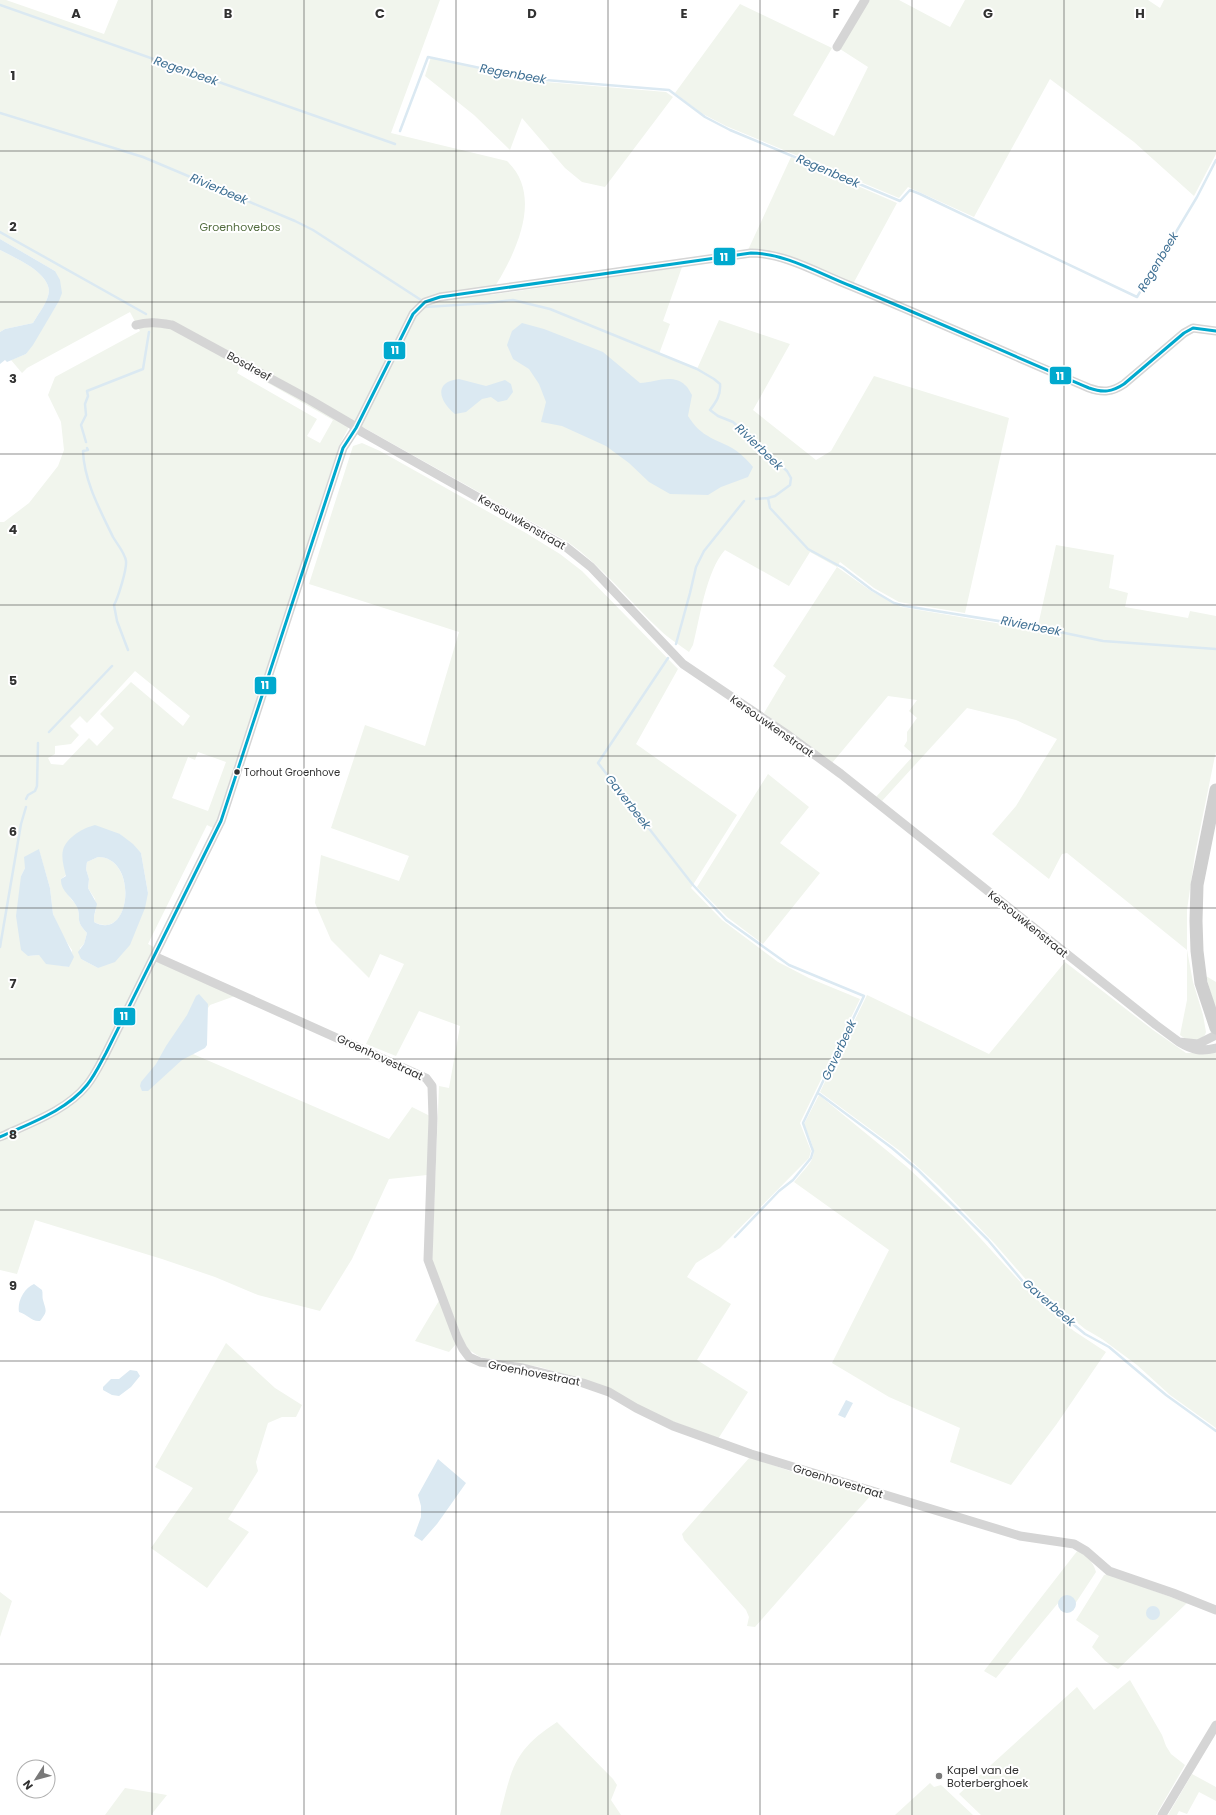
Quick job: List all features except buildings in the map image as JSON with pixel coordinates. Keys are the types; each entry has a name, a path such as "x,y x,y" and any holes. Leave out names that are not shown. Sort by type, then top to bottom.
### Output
{"street":[{"path":"837,47 865,0"},
{"path":"0,1137 62,1107 77,1096 88,1084 99,1066 221,821 343,448 356,428 413,314 425,302 433,299 751,253 768,254 789,261 1088,388 1102,392 1113,390 1124,384 1184,333 1193,328 1216,331"},
{"name":"Bosdreef","path":"136,325 157,322 172,325 310,400 356,428"},
{"name":"Kersouwkenstraat","path":"356,428 532,527 578,556 683,664 785,733 841,774 1179,1042 1191,1049 1202,1052 1216,1048"},
{"path":"1216,790 1197,885 1196,921 1197,951 1201,983 1216,1028"},
{"name":"Groenhovestraat","path":"154,956 426,1078 432,1086 433,1118 428,1260 457,1337 469,1357 480,1362 523,1368 583,1382 608,1392 673,1426 794,1468 853,1484 931,1510 1020,1536 1074,1544 1086,1551 1109,1572 1174,1593 1216,1610"},
{"path":"1179,1042 1198,1044 1216,1036"},
{"path":"1162,1815 1215,1728"}],"green space":[{"name":"Groenhovebos","path":"0,0 6,0 104,34 118,0 440,0 391,133 507,161 517,173 523,186 525,200 521,230 511,258 490,295 682,267 663,321 670,324 659,354 697,369 719,320 790,344 753,410 816,460 831,451 874,376 1009,418 965,613 899,602 874,588 840,562 837,567 810,552 789,586 725,550 718,559 708,582 693,645 689,652 663,633 593,562 568,542 352,421 339,446 217,820 213,828 207,825 148,944 154,947 150,957 235,996 210,1005 194,1029 193,1054 389,1139 412,1107 430,1116 427,1175 389,1179 352,1259 320,1311 258,1295 215,1277 162,1259 35,1220 17,1274 0,1270 0,522 4,522 29,503 58,466 64,450 61,422 48,395 55,377 140,331 130,312 27,368 22,373 11,360 26,354 59,301 55,271 0,239","holes":["240,367 333,420 320,443 307,436 317,419 237,373","135,671 190,716 183,726 131,682 100,714 114,728 97,746 89,738 63,765 51,764 48,758 55,754 55,746 71,744 79,735 70,726 80,716 87,723","198,752 226,762 208,811 172,798 188,757 195,760","120,834 141,853 148,893 98,968 81,959 80,948 84,944 87,933 79,922 77,907 61,879","39,850 50,888 53,914 62,935 72,950 69,967 57,965 39,955 28,956 21,876 25,868"]},
{"path":"867,0 899,0 950,27 965,0 1148,0 1160,8 1164,0 1216,0 1216,154 1194,196 1134,142 1050,79 974,217 908,187 899,198 726,126 701,113 675,93 740,4 832,48 793,115 834,136 868,67 840,49"},
{"path":"431,57 534,81 666,92 673,97 605,187 582,182 565,168 522,118 510,150 474,115 425,76"},
{"path":"791,157 897,203 853,284 748,250"},
{"path":"0,250 22,261 37,271 47,283 49,294 33,323 5,329 0,332"},
{"path":"362,443 380,451 526,533 560,554 582,571 678,669 636,744 737,815 691,888 722,920 778,962 809,978 860,999 800,1123 811,1151 809,1158 720,1248 696,1263 687,1277 731,1304 697,1360 748,1392 718,1439 672,1421 630,1402 603,1386 540,1367 480,1357 466,1348 432,1261 439,1086 449,1088 460,1026 419,1011 396,1056 366,1044 404,964 380,954 369,978 331,940 315,903 321,855 399,881 409,856 331,828 365,725 425,746 459,632 309,584 353,446"},
{"path":"1056,545 1114,555 1109,588 1128,593 1125,607 1188,618 1190,611 1216,616 1216,751 1195,854 1187,910 1187,950 1067,853 1062,854 1049,879 992,834 1016,806 1057,739 1016,720 967,708 882,801 876,797 914,755 904,746 907,741 907,732 917,718 909,711 917,700 888,696 832,763 764,713 786,676 773,666 837,567 871,591 901,607 1037,630"},
{"path":"768,774 809,807 780,843 820,873 763,944 727,917 697,887"},
{"path":"98,857 111,861 120,870 124,883 125,897 123,910 116,920 107,925 94,922 96,909 95,899 88,888 89,879 86,869 87,862"},
{"path":"1187,950 1193,982 1203,1015 1206,1032 1205,1035 1199,1040 1187,1040 1180,1035 1187,1000"},
{"path":"1065,962 1153,1030 1186,1053 1216,1053 1216,1428 1170,1395 1137,1365 1102,1339 1085,1329 1029,1283 995,1244 939,1186 900,1151 820,1092 867,995 989,1054"},
{"path":"1206,976 1216,982 1216,1011"},
{"path":"819,1095 907,1167 961,1217 1034,1297 1074,1331 1106,1352 1056,1425 1011,1485 950,1462 960,1428 889,1397 832,1363 889,1250 794,1182 808,1166 813,1155 812,1143 804,1124"},
{"path":"440,1299 456,1344 449,1352 415,1341"},
{"path":"226,1343 275,1388 302,1405 296,1417 282,1417 268,1423 256,1462 258,1471 228,1519 249,1532 207,1588 151,1548 193,1488 155,1467"},
{"path":"750,1457 804,1476 872,1494 755,1627 747,1626 749,1617 746,1610 684,1540 682,1534"},
{"path":"1078,1550 1087,1557 1095,1568 1096,1572 1071,1610 1059,1602 996,1678 984,1671"},
{"path":"1108,1574 1187,1603 1118,1669 1105,1661 1092,1647 1099,1636 1076,1620 1104,1575"},
{"path":"0,1592 12,1601 0,1637"},
{"path":"1130,1680 1162,1735 1171,1754 1185,1765 1156,1815 981,1815 959,1794 1077,1687 1094,1710"},
{"path":"557,1722 613,1779 617,1785 611,1800 621,1815 500,1815 512,1772 523,1751 543,1732"},
{"path":"1192,1774 1216,1787 1216,1801 1199,1792 1187,1814 1179,1811 1177,1815 1168,1815"},
{"path":"930,1783 934,1787 941,1785 973,1815 895,1815"},
{"path":"125,1788 167,1795 151,1815 105,1815"}],"shaded area":[{"path":"0,239 55,271 60,280 62,293 59,301 26,354 7,362 5,360 0,364 0,332 5,329 33,323 45,303 49,290 47,283 37,271 22,261 0,250"},
{"path":"522,323 544,329 603,352 640,383 669,379 680,381 687,387 692,395 688,416 692,422 704,433 732,448 747,460 753,467 748,477 721,487 708,495 670,494 649,482 629,463 606,446 562,426 541,422 546,402 539,384 529,369 513,359 507,345 512,331"},
{"path":"459,379 486,386 505,380 511,384 513,392 507,400 498,402 491,397 482,399 466,412 455,414 445,403 441,393 445,384"},
{"path":"95,825 120,834 133,844 141,853 148,893 145,908 130,945 115,962 98,968 81,959 78,952 84,944 87,933 79,922 77,907 62,887 61,883 61,879 66,876 62,856 65,845 72,837 90,826","holes":["98,857 111,861 120,870 125,883 125,897 122,911 116,921 106,925 94,922 97,904 88,888 89,879 86,869 87,862"]},
{"path":"39,849 50,888 53,914 74,957 69,967 46,964 39,955 28,956 21,950 16,916 21,876 25,868 24,857"},
{"path":"199,994 208,1004 207,1045 205,1048 182,1060 148,1091 142,1091 140,1086 141,1082 156,1064 187,1015 196,996"},
{"path":"34,1284 42,1290 45,1313 40,1321 34,1320 19,1312 20,1300 24,1292"},
{"path":"130,1370 137,1371 140,1376 131,1387 119,1396 112,1395 103,1390 103,1387 111,1379 119,1379"},
{"path":"846,1400 853,1403 845,1418 838,1415"},
{"path":"438,1459 466,1483 437,1524 422,1541 414,1536 421,1517 421,1506 418,1495"},
{"path":"1067,1595 1071,1596 1075,1600 1075,1608 1071,1612 1067,1613 1063,1612 1059,1608 1058,1604 1059,1600 1063,1596"},
{"path":"1153,1606 1158,1608 1160,1613 1158,1618 1153,1620 1148,1618 1146,1613 1148,1608"}],"waterway":[{"name":"Regenbeek","path":"0,5 395,144"},
{"name":"Regenbeek","path":"400,131 428,57 533,79 669,90 705,117 730,130 900,201 910,190 920,194 1137,297 1197,197 1216,160"},
{"name":"Rivierbeek","path":"0,113 143,157 295,221 313,230 421,300"},
{"path":"0,232 146,314"},
{"name":"Rivierbeek","path":"425,307 513,300 550,309 697,369 714,379 720,384 720,392 710,410 718,416 733,422 787,471 791,478 790,485 775,496 768,498 770,508 808,549 843,568 872,590 894,603 1036,627 1103,641 1216,649"},
{"path":"86,442 81,425 86,415 85,404 88,396 87,391 143,369 149,332"},
{"path":"87,448 88,450 83,451 86,473 103,516 113,537 123,552 126,561 122,583 114,605 117,621 128,650"},
{"name":"Gaverbeek","path":"756,499 768,498"},
{"name":"Gaverbeek","path":"676,644 696,567 704,551 744,501"},
{"name":"Gaverbeek","path":"668,658 598,763 693,885 726,920 789,965 864,996 803,1123 813,1151 811,1158 793,1180 779,1191 735,1237"},
{"path":"49,732 112,666"},
{"path":"26,799 28,795 35,791 37,786 38,743"},
{"path":"0,947 21,824 26,807"},
{"name":"Gaverbeek","path":"818,1093 892,1148 918,1170 988,1240 1025,1284 1085,1334 1109,1347 1166,1395 1216,1431"}],"transit line":[{"name":"11","path":"0,1137 47,1116 69,1102 87,1085 106,1053 221,821 343,448 356,428 413,314 425,302 440,297 751,253 764,254 777,256 802,265 1099,391 1115,389 1124,384 1184,333 1193,328 1216,331"}],"place":[{"name":"Torhout Groenhove","path":"237,772"},
{"name":"Kapel van de Boterberghoek","path":"939,1776"}]}
